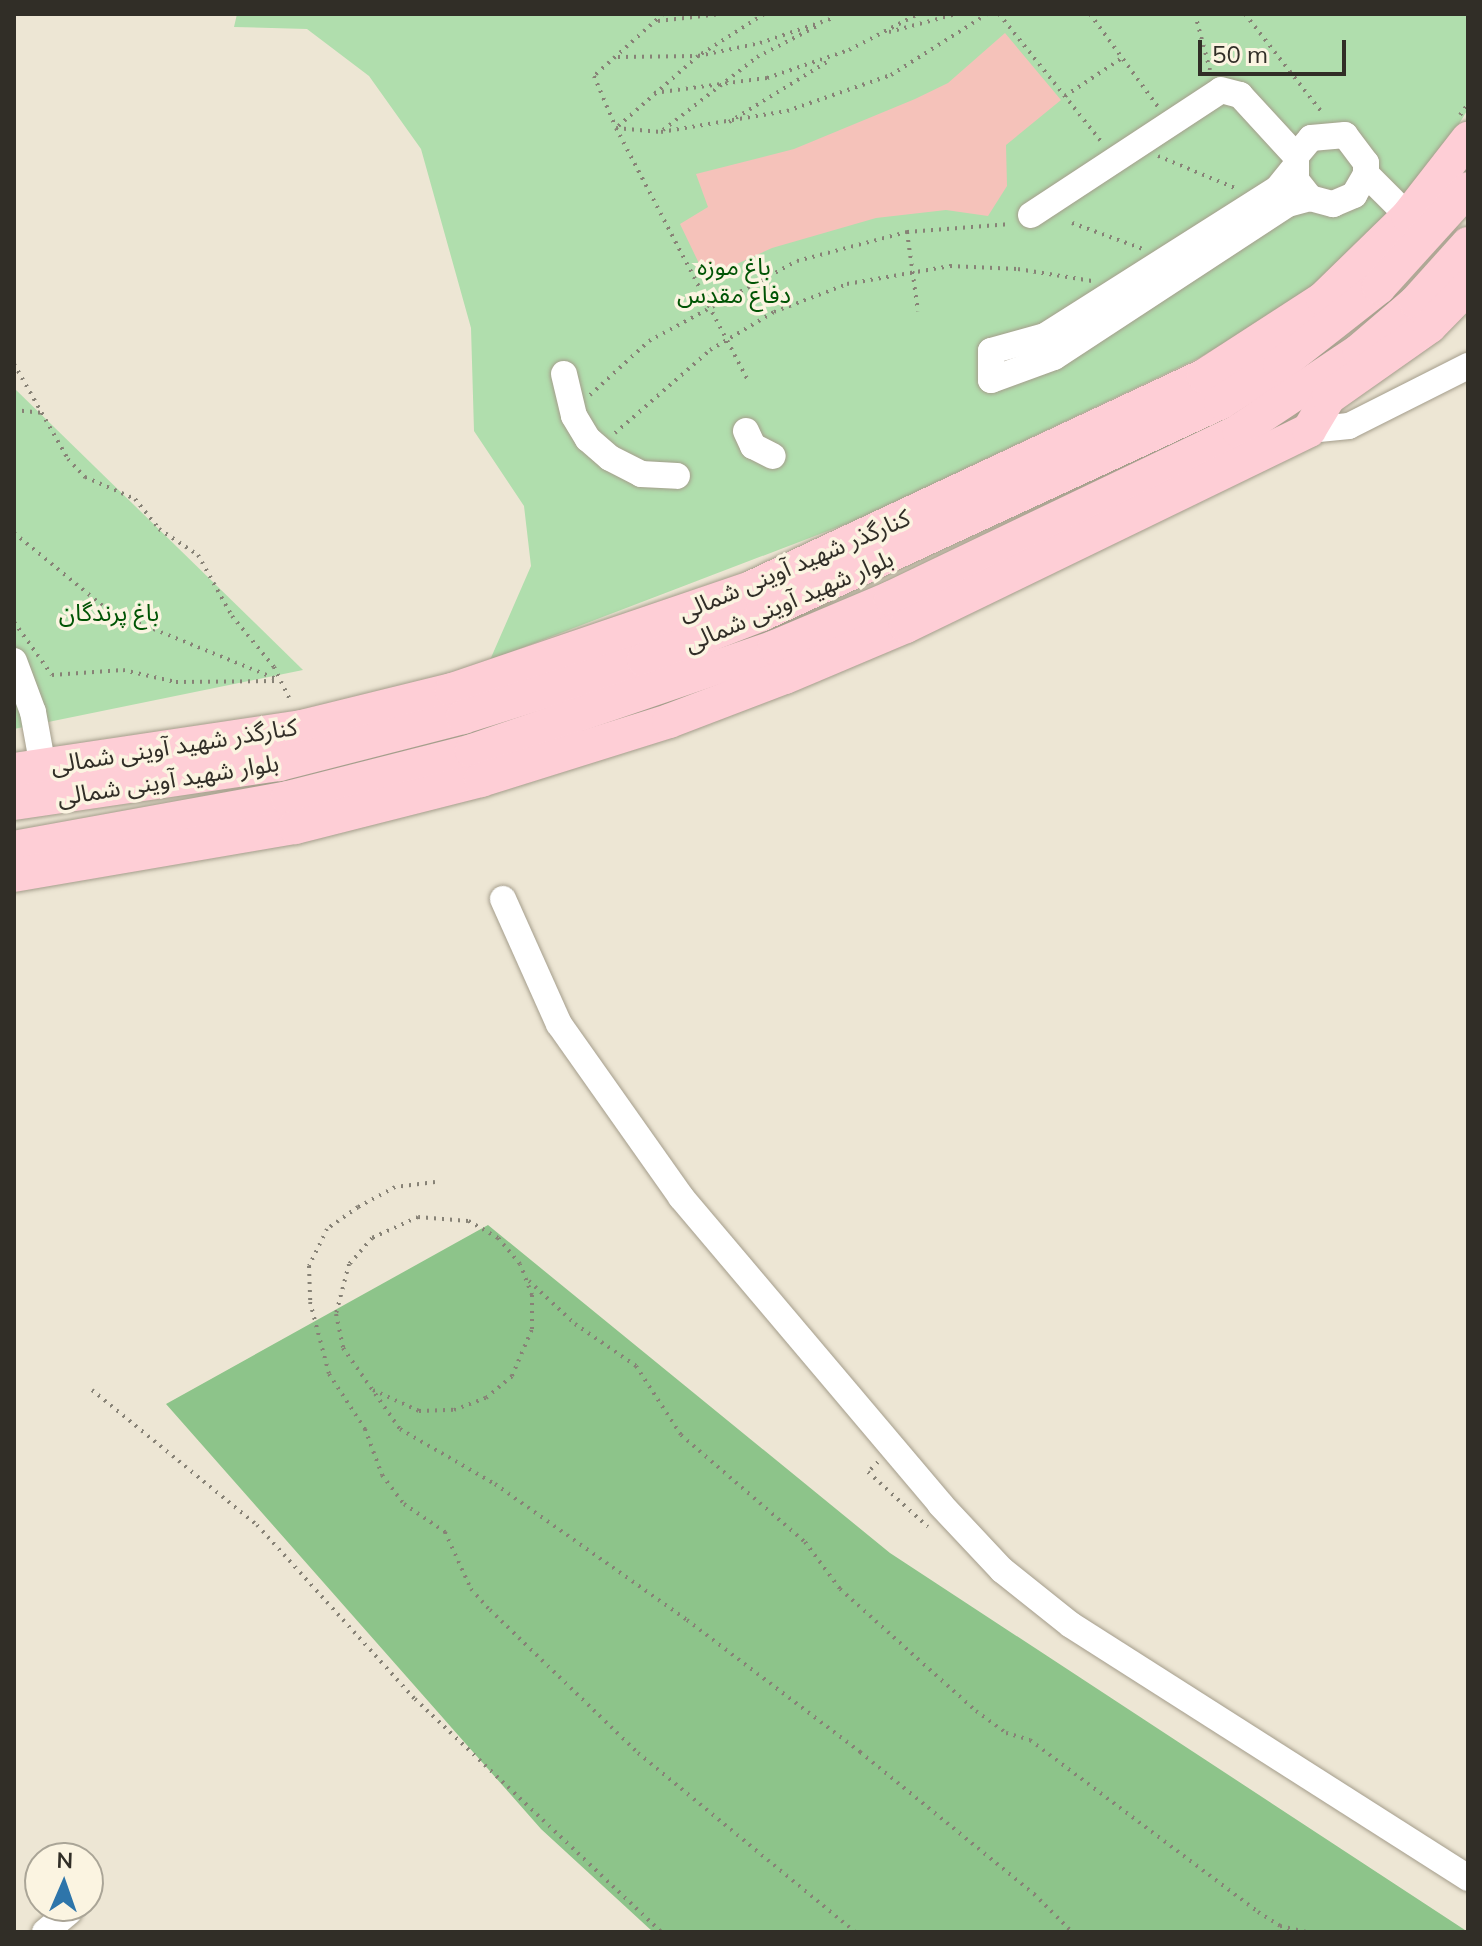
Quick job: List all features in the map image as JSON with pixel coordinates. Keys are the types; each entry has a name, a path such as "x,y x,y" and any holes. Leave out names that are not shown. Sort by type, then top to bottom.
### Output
{"main road":[{"name":"کنارگذر شهید آوینی شمالی","path":"28,769 302,727 452,690 632,631 864,538 1204,376 1323,299 1408,216 1468,139"},
{"name":"بلوار شهید آوینی شمالی","path":"14,803 279,764 432,725 644,660 791,602 1233,394 1312,342 1379,287 1468,189"},
{"name":"بلوار شهید آوینی شمالی","path":"14,848 288,798 472,751 775,647 891,598 1239,431 1359,351 1416,302 1468,244"},
{"path":"14,875 295,827 481,780 669,721 906,626 1309,430 1329,397 1368,375 1430,326 1468,287"}],"street":[{"path":"1031,215 1215,92 1240,95 1295,162 1302,190 1310,198"},
{"path":"1366,174 1344,201 1333,204 1310,198 1288,204 1054,357 991,380 991,351 1045,336 1260,198 1295,162 1311,138 1345,135 1362,151 1366,174 1408,216"},
{"path":"1309,430 1349,426 1468,366"},
{"path":"564,374 574,416 600,449 641,474 677,476"},
{"path":"746,431 753,446 773,456"},
{"path":"14,661 33,712 28,769"},
{"path":"503,899 559,1024 681,1197 940,1504 1002,1570 1071,1625 1468,1878"}],"path":[{"path":"663,14 594,76 616,128 748,381"},
{"path":"655,22 721,14"},
{"path":"616,128 651,93 698,56 764,14"},
{"path":"661,132 711,89 757,57 840,14"},
{"path":"727,124 785,83 918,14"},
{"path":"883,34 956,14"},
{"path":"616,128 661,132 727,124 864,86 934,50 987,14"},
{"path":"999,14 1065,96 1124,152 1260,198"},
{"path":"1090,14 1169,121"},
{"path":"1195,14 1215,92"},
{"path":"1245,14 1345,135"},
{"path":"618,57 698,56 760,43 833,18"},
{"path":"651,93 711,89 767,78 849,50"},
{"path":"1065,96 1122,58"},
{"path":"574,416 649,341 708,306 797,261 907,232 1027,224 1031,215"},
{"path":"1072,223 1168,258"},
{"path":"907,232 918,311"},
{"path":"600,449 680,373 726,340 812,296 913,271 950,266 1018,269 1118,289"},
{"path":"14,364 41,413 85,477 135,499 159,529 198,555 232,616 282,680 302,727"},
{"path":"14,410 41,413"},
{"path":"14,533 109,611 282,680"},
{"path":"15,624 52,675 123,670 176,682 282,680"},
{"path":"435,1182 395,1187 358,1207 327,1229 309,1266 310,1302 329,1374 365,1429 382,1475 404,1504 445,1532 471,1589 592,1709 638,1753 855,1932"},
{"path":"1072,1932 1034,1894 860,1752 687,1620 495,1484 400,1429 346,1356 336,1314 349,1264 372,1238 418,1217 468,1221 504,1244 527,1279 575,1324 636,1366 681,1435 805,1542 840,1589 976,1711 1006,1733 1030,1740 1258,1912 1280,1926 1306,1932"},
{"path":"373,1390 403,1407 437,1412 470,1406 499,1388 521,1362 532,1329 527,1279"},
{"path":"92,1390 257,1525 415,1699 661,1932"}],"green space":[{"name":"باغ موزه دفاع مقدس","path":"237,14 1468,14 1468,109 1438,159 1369,236 1294,302 1199,358 854,521 490,660 531,566 524,506 474,431 471,328 421,149 369,76 307,29 234,27"},
{"name":"باغ پرندگان","path":"14,388 215,584 303,670 14,729"},
{"path":"488,1225 890,1553 1468,1932 653,1932 541,1829 166,1404"}],"building":[{"path":"1005,33 1061,100 1006,145 1007,186 988,216 946,210 876,218 772,248 706,278 680,224 708,207 696,174 794,149 915,99 948,83"}]}
